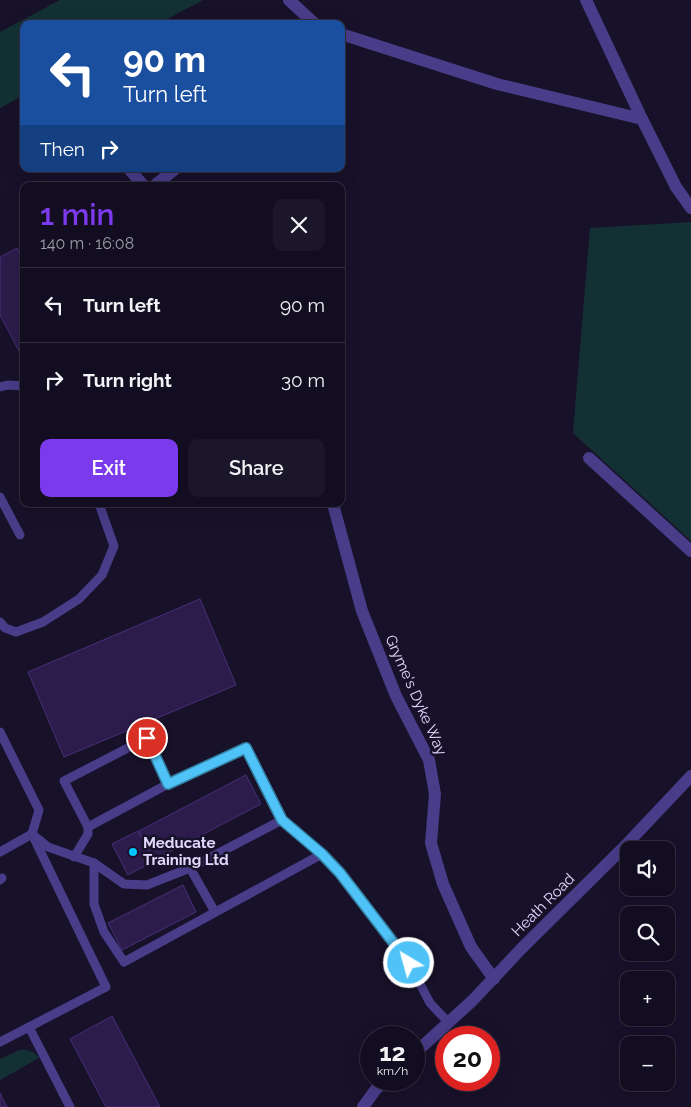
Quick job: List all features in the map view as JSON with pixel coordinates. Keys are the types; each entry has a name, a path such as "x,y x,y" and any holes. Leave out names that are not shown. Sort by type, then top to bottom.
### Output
{"street":[{"path":"289,0 311,20"},
{"path":"586,0 676,187 691,208"},
{"path":"345,35 497,84 642,119"},
{"path":"132,172 140,182"},
{"path":"159,182 171,172"},
{"path":"589,458 691,551"},
{"name":"Gryme's Dyke Way","path":"334,507 362,611 396,696 429,760 435,794 431,843 443,884 471,947 494,979"},
{"name":"Heath Road","path":"425,1044 494,979 691,776"},
{"path":"363,1107 375,1091"}],"lane":[{"path":"0,388 8,385 20,386"},
{"path":"0,497 20,536"},
{"path":"0,622 4,628 16,632 43,622 79,599 102,575 114,546 100,507"},
{"path":"0,732 39,810 32,834 106,987 0,1042"},
{"path":"74,857 88,834 88,827 64,781 147,738 168,784"},
{"path":"88,827 168,784 246,748 282,820 322,854 340,873 409,963 430,1002 448,1022"},
{"path":"32,834 48,847 94,863 124,884 147,885 190,868 282,820"},
{"path":"0,852 32,834"},
{"path":"94,863 94,904 104,932 124,962 322,854"},
{"path":"190,868 215,912"},
{"path":"29,1028 70,1107"}],"green space":[{"path":"60,0 203,0 166,20 22,20"},
{"path":"20,21 20,97 0,108 0,32"},
{"path":"691,222 691,541 573,433 590,228"},
{"path":"19,1050 30,1051 39,1058 0,1080 0,1059"}],"building":[{"path":"17,248 20,254 20,353 0,315 0,257"},
{"path":"200,599 236,685 64,757 28,672"},
{"path":"246,775 261,804 154,860 139,831"},
{"name":"Meducate Training Ltd","path":"138,831 154,861 128,875 112,844"},
{"path":"183,885 196,912 122,950 108,923"},
{"path":"112,1016 160,1107 106,1107 70,1039"},
{"path":"0,1093 7,1107 0,1107"}],"place":[{"name":"Meducate Training Ltd","path":"133,852"}],"route":[{"path":"147,738 168,784 246,748 282,820 322,854 340,873 409,963"}]}
